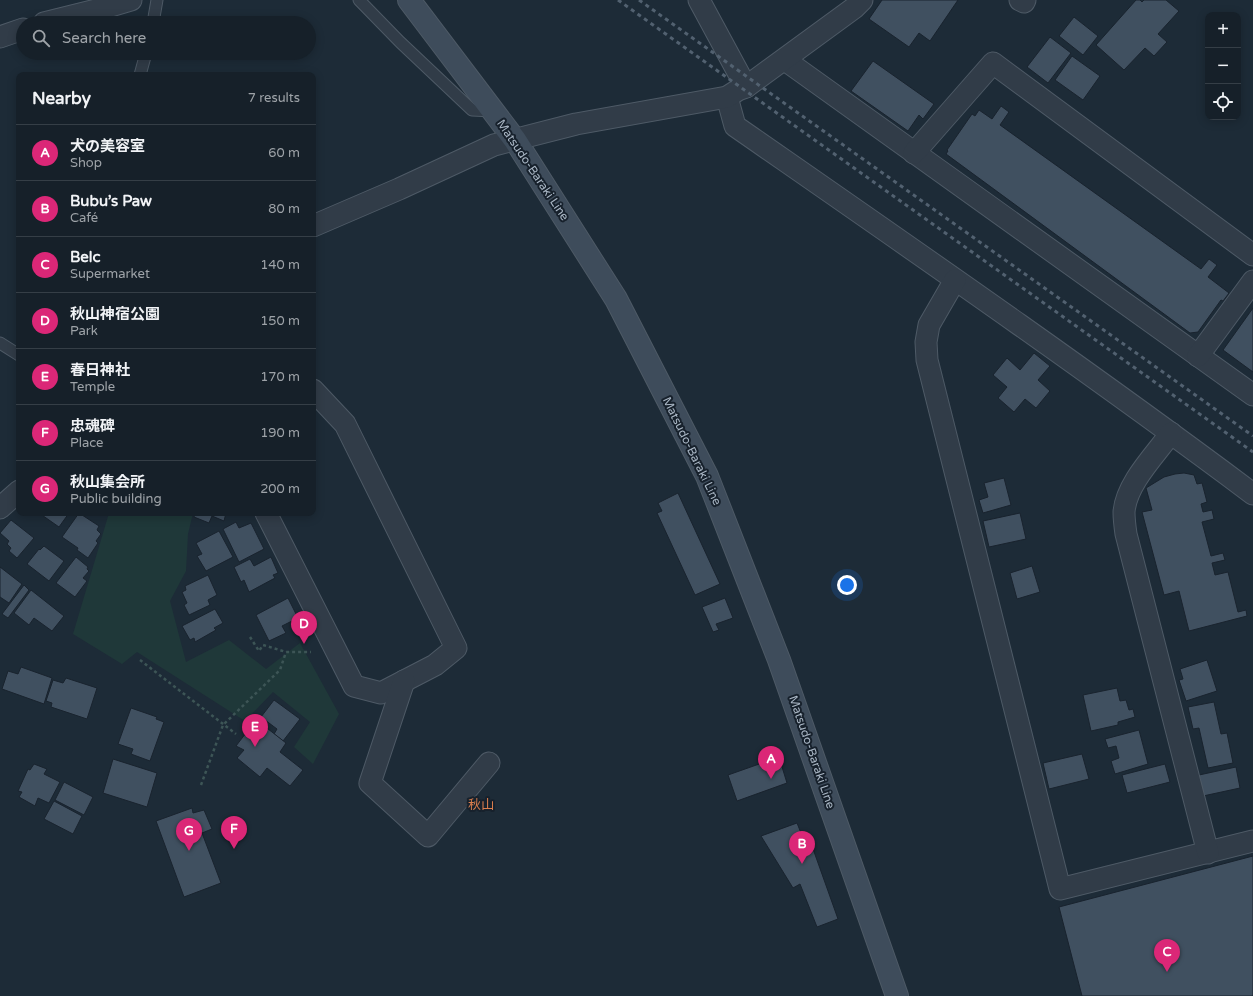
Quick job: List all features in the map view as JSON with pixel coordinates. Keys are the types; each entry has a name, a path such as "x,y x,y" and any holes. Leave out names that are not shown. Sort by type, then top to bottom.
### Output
{"main road":[{"name":"Matsudo-Baraki Line","path":"409,0 515,140 616,299 707,476 779,660 897,996"}],"street":[{"path":"72,16 130,0"},
{"path":"700,0 746,87"},
{"path":"316,225 399,189 494,145 576,124 727,96 746,87 785,60 854,8 862,0"},
{"path":"1020,0 1024,2 1025,0"},
{"path":"0,37 16,31"},
{"path":"785,60 1253,395"},
{"path":"914,153 993,63 1253,255"},
{"path":"727,96 735,126 1171,433 1253,494"},
{"path":"955,280 929,325 926,342 927,360 1060,889 1253,841"},
{"path":"1198,356 1253,281"},
{"path":"268,516 354,686 381,693 435,665 456,648 345,424 317,404"},
{"path":"1171,433 1141,473 1128,495 1124,512 1126,534 1208,853"},
{"path":"0,508 16,494"},
{"path":"404,681 370,783 428,836 489,763"}],"lane":[{"path":"155,16 157,0"},
{"path":"359,0 400,42 472,110 493,111"},
{"path":"141,72 144,60"},
{"path":"0,343 16,352"}],"path":[{"path":"250,637 259,651 263,645 286,652 312,652"},
{"path":"201,785 223,725 280,670 286,652"},
{"path":"140,660 236,734"}],"green space":[{"path":"108,516 192,516 188,534 186,571 170,601 186,662 229,640 266,669 300,643 339,714 313,764 294,747 310,722 273,692 245,721 137,652 122,664 73,634"}],"building":[{"path":"882,0 958,0 930,41 919,33 909,47 869,19"},
{"path":"1136,0 1140,0 1142,2 1144,0 1166,0 1179,11 1158,34 1167,42 1154,56 1145,48 1124,70 1096,45"},
{"path":"1074,17 1098,36 1083,55 1059,36"},
{"path":"1050,37 1071,53 1048,83 1027,67"},
{"path":"1072,56 1100,76 1083,100 1055,80"},
{"path":"873,61 934,104 923,119 919,115 908,131 851,91"},
{"path":"1001,106 1009,112 1000,125 1201,269 1209,259 1217,265 1208,277 1229,293 1223,301 1221,300 1198,332 1190,333 946,154 948,151 947,150 972,114 975,116 979,110 992,119"},
{"path":"1253,308 1253,372 1223,350"},
{"path":"1034,353 1050,366 1038,380 1050,391 1036,408 1025,399 1014,412 998,398 1007,387 993,375 1007,358 1020,370"},
{"path":"1184,473 1194,475 1197,484 1202,483 1207,502 1201,504 1203,512 1212,510 1214,519 1202,522 1211,556 1223,553 1225,560 1212,563 1215,575 1228,572 1238,612 1246,610 1247,616 1189,631 1179,591 1164,595 1142,512 1152,510 1146,488 1164,477"},
{"path":"1004,478 1011,505 983,513 979,500 988,497 984,483"},
{"path":"678,493 720,584 695,595 657,513 662,511 658,503"},
{"path":"1020,513 1026,539 989,547 983,521"},
{"path":"43,516 67,516 59,527"},
{"path":"77,516 84,516 99,526 97,530 101,534 96,541 98,543 88,558 77,550 78,548 62,537"},
{"path":"194,516 212,516 209,523"},
{"path":"212,516 225,516 224,521"},
{"path":"11,520 34,538 17,558 9,551 11,548 7,544 9,541 0,533"},
{"path":"236,522 239,528 251,523 264,549 239,562 223,529"},
{"path":"219,531 233,557 206,571 197,556 202,554 196,543"},
{"path":"44,546 64,561 49,581 27,564 39,549 40,550"},
{"path":"76,557 88,567 87,569 89,571 83,578 87,581 75,597 56,583"},
{"path":"271,557 278,573 273,575 275,578 249,592 244,580 241,582 234,567 250,559 254,566"},
{"path":"1032,566 1040,592 1017,599 1010,573"},
{"path":"0,567 22,584 9,603 0,597"},
{"path":"208,575 217,595 208,600 210,605 189,615 184,605 187,603 182,592 186,590 185,586"},
{"path":"24,585 29,590 8,618 2,614"},
{"path":"31,590 64,616 52,631 34,618 29,625 14,613"},
{"path":"288,598 298,618 282,626 286,633 269,641 256,615"},
{"path":"725,598 733,618 716,624 719,630 713,632 702,607"},
{"path":"215,609 223,623 214,628 216,630 195,642 194,638 190,640 182,626"},
{"path":"1207,660 1217,691 1186,701 1179,680 1183,679 1180,669"},
{"path":"21,667 52,678 44,704 2,689 8,671 18,674"},
{"path":"66,678 97,688 87,719 51,707 52,703 46,701 53,680 63,683"},
{"path":"1117,688 1120,701 1126,700 1129,710 1133,709 1135,717 1118,722 1118,725 1091,731 1083,695"},
{"path":"274,700 300,719 283,741 274,734 277,729 261,717"},
{"path":"1214,702 1221,734 1227,733 1233,763 1208,768 1199,728 1193,729 1188,707"},
{"path":"131,708 157,717 156,719 164,722 150,761 131,754 133,749 118,744"},
{"path":"263,725 286,743 280,752 303,770 290,786 267,768 260,777 237,758 244,750 236,746 249,729 256,733"},
{"path":"1139,730 1148,764 1115,774 1111,761 1119,758 1116,746 1108,748 1105,739"},
{"path":"1082,754 1089,779 1049,789 1043,763"},
{"path":"779,757 787,783 737,801 728,775"},
{"path":"113,759 157,773 147,807 103,793"},
{"path":"34,764 47,769 44,774 60,782 49,803 38,798 35,806 19,797 22,792 18,791 28,769 30,770"},
{"path":"1165,764 1170,782 1127,793 1122,775"},
{"path":"1236,767 1240,788 1203,796 1199,775"},
{"path":"64,782 93,797 84,815 55,800"},
{"path":"54,801 82,816 73,834 44,819"},
{"path":"192,808 193,813 204,810 212,829 202,833 221,883 184,897 156,821"},
{"path":"797,823 801,833 807,832 838,919 817,927 800,884 793,888 761,836"},
{"path":"1253,856 1253,996 1082,996 1059,907"}],"railway":[{"path":"618,0 1253,452"},
{"path":"639,0 1253,436"}],"place":[{"name":"秋山神宿公園","path":"304,644"},
{"name":"春日神社","path":"255,747"},
{"name":"犬の美容室","path":"771,779"},
{"name":"忠魂碑","path":"234,849"},
{"name":"秋山集会所","path":"189,851"},
{"name":"Bubu’s Paw","path":"802,864"},
{"name":"Belc","path":"1167,972"}],"district":[{"name":"秋山","path":"481,804"}]}
